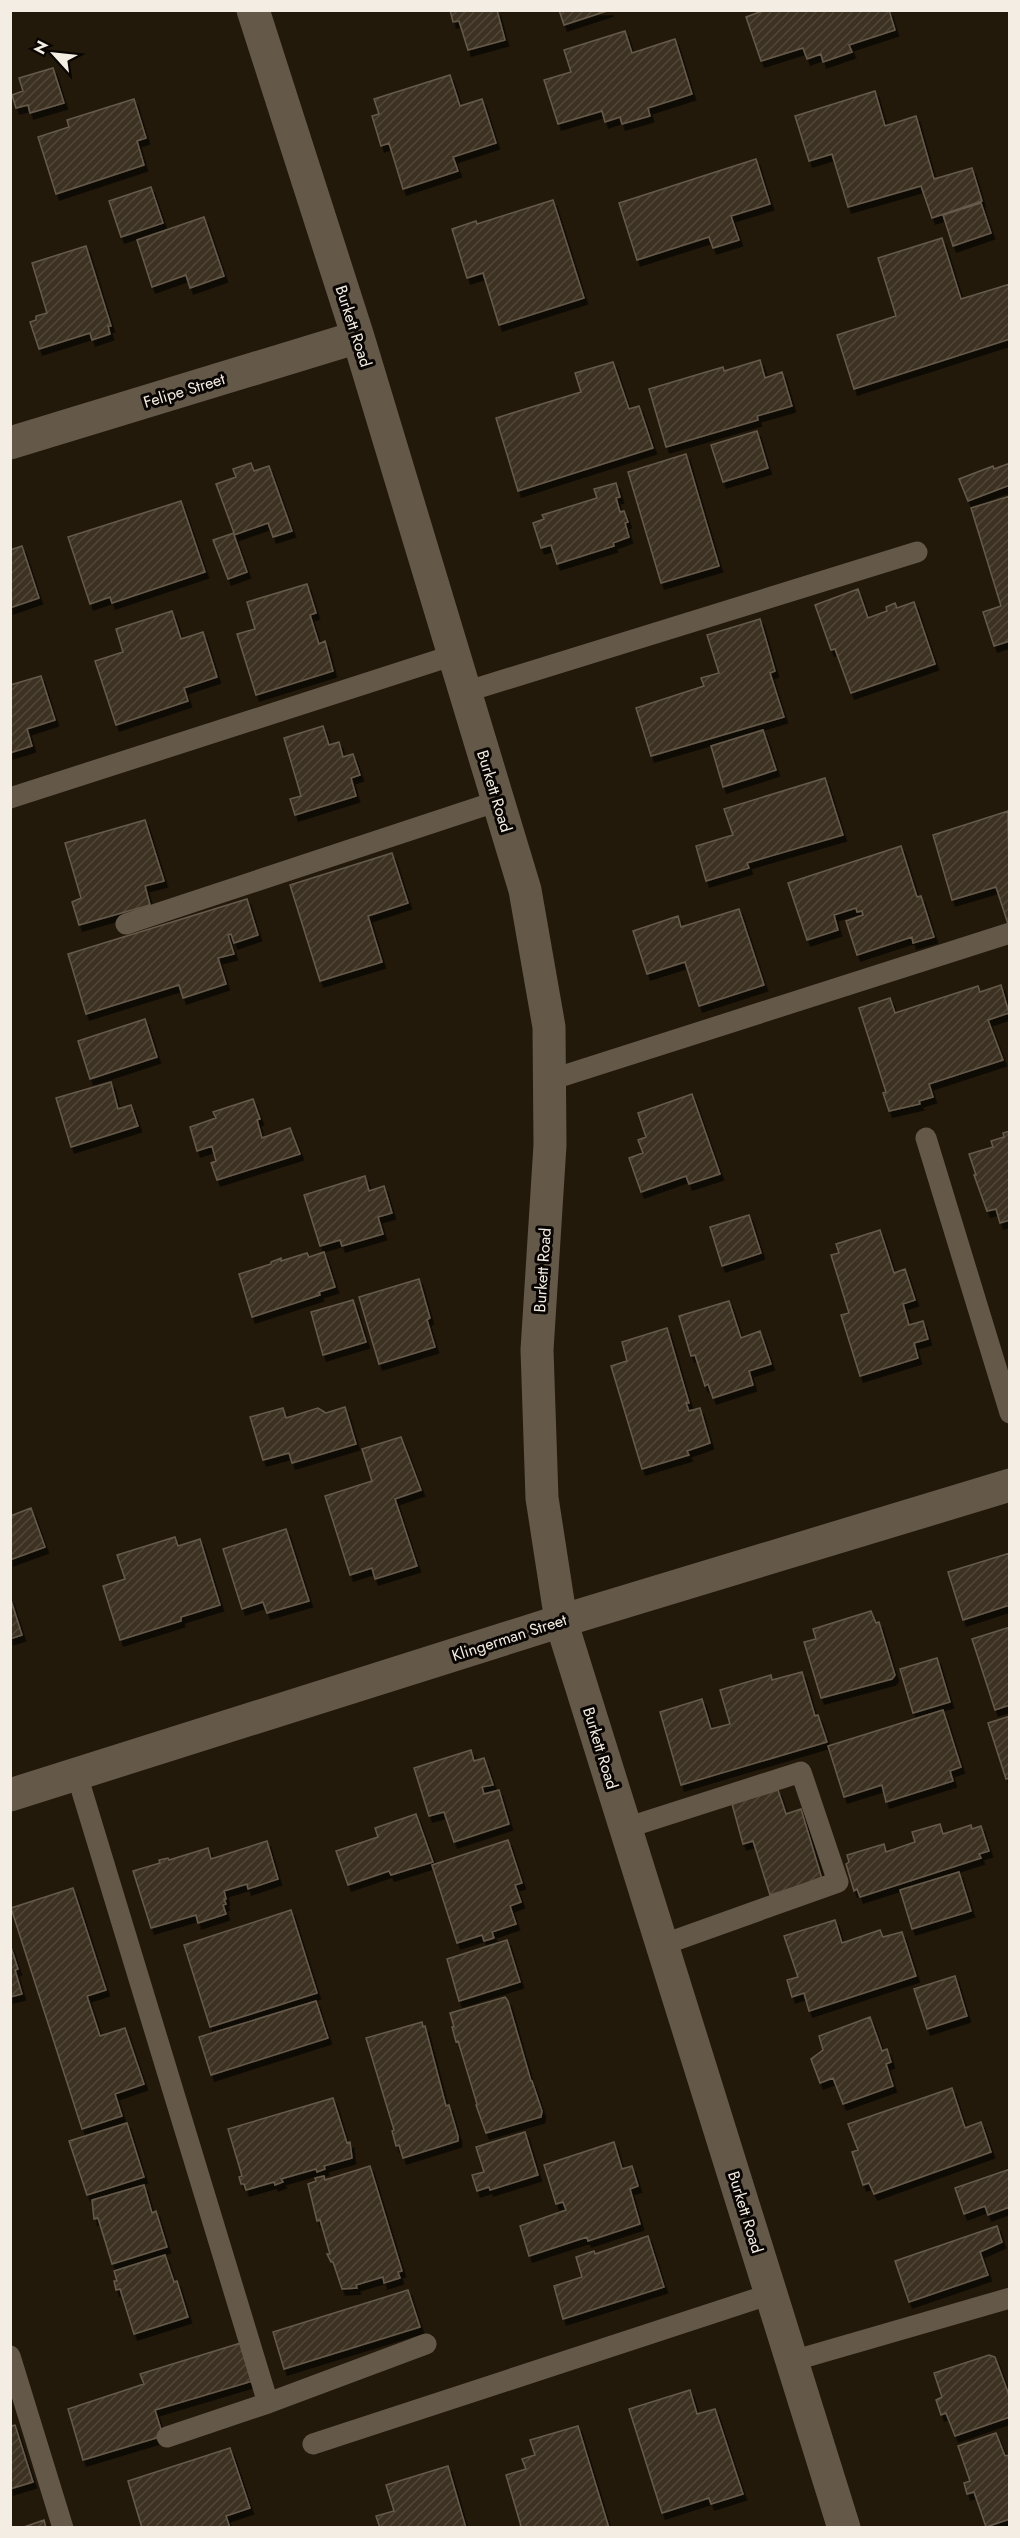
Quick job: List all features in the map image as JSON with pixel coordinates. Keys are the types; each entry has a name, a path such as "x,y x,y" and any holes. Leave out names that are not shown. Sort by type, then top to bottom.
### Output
{"street":[{"name":"Burkett Road","path":"253,10 358,337 527,901 549,1027 550,1145 537,1350 542,1498 561,1621 844,2528"},
{"name":"Felipe Street","path":"10,443 358,337"},
{"name":"Klingerman Street","path":"10,1795 561,1621 1010,1485"}],"lane":[{"path":"465,692 917,552"},
{"path":"10,798 454,655"},
{"path":"126,924 498,801"},
{"path":"550,1080 1010,933"},
{"path":"926,1138 1010,1413"},
{"path":"626,1828 801,1772 838,1882 662,1945"},
{"path":"77,1774 268,2403"},
{"path":"313,2444 771,2294"},
{"path":"792,2361 1010,2298"},
{"path":"167,2437 268,2403 426,2344"},
{"path":"10,2356 63,2528"}],"building":[{"path":"450,10 497,10 505,40 468,50 459,21 453,22"},
{"path":"559,10 610,10 564,25"},
{"path":"765,10 889,10 895,30 849,45 852,52 823,62 821,54 807,59 803,48 761,61 746,17"},
{"path":"625,31 632,53 675,39 692,94 648,108 650,116 622,124 620,117 605,122 602,111 558,124 544,80 571,72 564,50"},
{"path":"53,68 64,103 30,113 28,105 16,108 12,95 23,91 19,78"},
{"path":"450,75 460,106 482,99 496,143 453,157 458,171 403,189 389,143 381,146 372,116 379,114 374,99"},
{"path":"875,91 885,126 916,116 934,179 972,168 982,201 932,218 921,186 848,207 832,154 809,161 795,116"},
{"path":"134,99 146,138 137,141 144,165 56,194 38,137 69,127 67,120"},
{"path":"756,159 770,204 731,216 739,240 713,248 709,237 637,260 619,203"},
{"path":"151,187 163,223 121,237 109,201"},
{"path":"553,200 584,298 499,325 483,273 467,278 452,229 476,221 477,224"},
{"path":"981,203 991,233 953,246 943,215"},
{"path":"204,217 224,276 190,288 186,275 152,287 137,240"},
{"path":"942,238 961,299 1010,284 1010,339 854,389 837,335 896,316 878,258"},
{"path":"86,246 111,326 108,326 110,334 92,340 90,333 39,349 30,322 36,320 36,316 47,313 32,263"},
{"path":"760,360 765,378 782,372 792,406 757,416 758,420 666,447 649,389 723,367 724,371"},
{"path":"613,362 629,409 639,406 653,448 518,491 496,418 581,392 575,373"},
{"path":"757,431 768,468 723,482 711,445"},
{"path":"686,454 719,566 661,583 628,472"},
{"path":"251,463 254,471 269,466 292,531 273,537 268,523 234,535 247,572 228,579 213,540 234,533 216,484 236,477 233,469"},
{"path":"1010,463 1010,485 968,501 959,479 993,466 994,469"},
{"path":"616,483 620,497 616,498 620,512 624,511 628,522 625,523 629,537 613,543 614,546 557,564 551,545 541,548 533,523 544,519 542,515 597,498 594,489"},
{"path":"1010,496 1010,641 994,646 983,612 1001,606 971,508"},
{"path":"181,501 205,572 112,603 110,597 90,604 68,537"},
{"path":"22,546 39,598 10,608 10,550"},
{"path":"307,584 316,613 310,615 319,644 325,641 333,671 256,695 237,634 255,629 247,602"},
{"path":"858,589 868,618 887,611 886,607 895,603 897,608 914,602 935,664 851,693 835,649 831,650 815,605"},
{"path":"172,611 181,639 203,632 217,677 184,688 188,701 116,725 95,661 123,652 116,629"},
{"path":"760,619 775,671 770,673 784,717 651,756 636,708 704,686 701,678 719,673 707,635"},
{"path":"41,676 55,720 27,729 32,746 10,753 10,685"},
{"path":"323,726 329,745 339,742 343,757 353,754 360,775 351,778 356,796 295,815 290,799 301,796 284,738"},
{"path":"763,730 776,770 723,787 711,746"},
{"path":"825,778 843,835 747,863 749,868 706,881 696,846 733,835 724,809"},
{"path":"1008,811 1010,924 1008,924 996,887 952,900 933,835"},
{"path":"145,820 164,881 145,886 150,905 79,925 72,902 81,898 65,843"},
{"path":"901,846 917,897 921,896 934,937 913,943 912,937 857,955 846,921 863,915 862,911 857,912 856,908 834,915 838,930 807,940 788,883"},
{"path":"392,853 408,903 368,916 382,962 320,981 290,885"},
{"path":"247,899 258,935 234,943 231,934 228,935 234,954 218,958 226,984 183,998 179,985 86,1014 68,954"},
{"path":"739,909 764,985 699,1006 685,962 647,974 633,931 678,916 681,927"},
{"path":"1001,985 1009,1013 988,1020 1003,1060 929,1084 933,1097 919,1101 920,1104 889,1111 883,1093 886,1092 859,1008 890,998 895,1013 978,986 980,992"},
{"path":"145,1019 157,1057 90,1079 78,1041"},
{"path":"111,1082 118,1109 131,1105 138,1126 71,1147 56,1098"},
{"path":"692,1094 720,1174 689,1184 686,1176 641,1192 629,1158 643,1153 638,1140 646,1137 638,1113"},
{"path":"253,1099 260,1119 257,1120 262,1138 290,1128 300,1154 217,1180 211,1163 216,1161 212,1146 197,1151 190,1127 216,1118 213,1112"},
{"path":"1010,1131 1010,1220 1000,1223 996,1209 987,1211 969,1154 993,1147 991,1141 1004,1137 1003,1133"},
{"path":"365,1176 369,1191 384,1186 392,1213 378,1217 383,1234 342,1246 340,1240 320,1246 304,1195"},
{"path":"749,1215 761,1253 722,1266 710,1227"},
{"path":"880,1230 894,1273 905,1269 915,1300 903,1304 909,1325 923,1321 928,1339 914,1343 918,1358 860,1376 841,1315 849,1313 831,1255 839,1253 836,1244"},
{"path":"324,1252 335,1287 319,1292 320,1295 252,1317 239,1274 271,1264 281,1258 281,1261 307,1253 309,1257"},
{"path":"419,1279 435,1347 379,1364 359,1297"},
{"path":"353,1300 366,1342 323,1355 311,1312"},
{"path":"729,1301 741,1338 760,1331 771,1364 749,1371 753,1385 713,1398 708,1384 705,1386 695,1355 691,1356 679,1316"},
{"path":"667,1328 689,1403 686,1403 689,1411 700,1408 710,1443 687,1451 689,1455 642,1469 611,1366 627,1361 622,1342"},
{"path":"345,1407 356,1444 292,1463 289,1453 263,1460 250,1417 283,1408 286,1418 318,1408 326,1413"},
{"path":"401,1437 421,1490 395,1499 417,1566 375,1579 372,1568 350,1575 325,1496 372,1481 362,1449"},
{"path":"31,1508 45,1547 10,1560 10,1516"},
{"path":"286,1529 309,1601 267,1613 263,1602 242,1609 223,1549"},
{"path":"175,1537 178,1546 200,1539 220,1605 181,1617 181,1621 120,1640 103,1586 125,1579 117,1555"},
{"path":"1010,1553 1010,1605 963,1620 948,1572"},
{"path":"10,1597 22,1635 10,1639"},
{"path":"871,1611 876,1623 879,1622 895,1675 892,1679 821,1698 804,1642 816,1639 813,1629"},
{"path":"1010,1627 1010,1705 995,1710 972,1639"},
{"path":"937,1658 950,1702 913,1713 900,1669"},
{"path":"802,1672 815,1716 818,1715 827,1742 681,1785 660,1712 702,1699 711,1729 730,1724 720,1690 771,1675 772,1680"},
{"path":"943,1710 961,1767 950,1771 953,1781 886,1802 882,1785 844,1797 828,1746"},
{"path":"1010,1716 1010,1778 1006,1779 988,1723"},
{"path":"471,1750 474,1761 484,1758 493,1785 482,1787 484,1794 499,1790 509,1824 454,1842 444,1812 429,1816 414,1768"},
{"path":"778,1790 786,1814 801,1809 822,1879 770,1895 753,1841 743,1844 732,1804"},
{"path":"416,1814 433,1862 391,1875 389,1871 348,1885 336,1851 378,1837 375,1828"},
{"path":"940,1824 943,1834 971,1825 972,1829 981,1826 989,1851 979,1854 981,1858 860,1897 857,1889 854,1891 846,1864 849,1862 847,1855 884,1844 886,1852 915,1842 912,1832"},
{"path":"508,1840 522,1883 515,1885 521,1902 510,1906 516,1924 492,1932 494,1938 484,1941 482,1935 457,1943 432,1865"},
{"path":"267,1841 278,1879 248,1889 247,1884 224,1891 226,1904 223,1905 226,1914 198,1923 196,1915 151,1928 133,1871 160,1863 159,1860 168,1858 169,1860 208,1848 211,1859"},
{"path":"959,1872 971,1911 912,1929 900,1890"},
{"path":"73,1888 106,1990 87,1996 100,2036 125,2028 144,2084 115,2094 122,2116 82,2129 11,1908"},
{"path":"291,1910 317,1993 210,2027 184,1945"},
{"path":"835,1920 842,1943 880,1930 883,1937 902,1932 916,1976 809,2011 804,1993 792,1997 787,1980 798,1977 784,1936"},
{"path":"507,1940 520,1982 459,2001 447,1959"},
{"path":"10,1944 18,1969 15,1970 22,1994 10,1997"},
{"path":"955,1976 967,2016 927,2029 914,1989"},
{"path":"505,1997 542,2111 541,2117 486,2133 458,2041 456,2042 450,2013"},
{"path":"316,2001 328,2038 211,2075 199,2037"},
{"path":"870,2017 882,2051 887,2049 891,2062 886,2064 893,2086 843,2104 833,2078 820,2083 811,2059 823,2050 819,2036"},
{"path":"422,2022 446,2106 449,2105 458,2141 403,2158 399,2145 396,2146 392,2131 394,2130 366,2038"},
{"path":"952,2088 965,2128 981,2122 991,2152 874,2194 869,2183 863,2185 852,2152 858,2150 848,2124"},
{"path":"333,2098 347,2143 350,2142 352,2158 324,2166 325,2169 317,2172 316,2169 281,2179 283,2182 275,2185 274,2182 246,2190 244,2184 241,2184 239,2177 242,2176 228,2129"},
{"path":"127,2123 144,2177 87,2195 69,2141"},
{"path":"525,2132 538,2175 490,2190 489,2187 477,2191 472,2175 484,2172 476,2147"},
{"path":"614,2142 622,2169 632,2166 638,2186 630,2189 640,2224 588,2241 587,2237 529,2256 520,2226 566,2210 563,2202 556,2204 544,2165"},
{"path":"370,2166 402,2271 398,2272 400,2278 384,2283 383,2277 356,2285 357,2288 342,2289 333,2262 327,2254 330,2254 320,2220 317,2221 308,2184 316,2181 315,2178 324,2176 325,2180"},
{"path":"1010,2169 1010,2207 988,2215 985,2206 964,2214 955,2188"},
{"path":"144,2185 152,2213 156,2211 167,2247 112,2264 98,2218 94,2219 92,2200"},
{"path":"997,2226 1002,2242 980,2252 988,2275 909,2302 895,2261"},
{"path":"648,2236 664,2287 563,2319 554,2286 582,2277 576,2257 594,2251 595,2254"},
{"path":"165,2255 174,2282 177,2281 188,2317 134,2334 120,2289 116,2290 114,2281 117,2281 114,2271"},
{"path":"408,2290 420,2327 284,2369 273,2332"},
{"path":"244,2342 256,2380 155,2410 163,2436 83,2460 68,2409 144,2384 140,2374"},
{"path":"989,2355 995,2357 1010,2398 1010,2417 955,2436 946,2413 941,2415 936,2400 942,2397 934,2373"},
{"path":"690,2390 697,2414 715,2409 743,2494 711,2504 709,2498 662,2513 629,2409"},
{"path":"15,2425 33,2482 10,2489 10,2426"},
{"path":"578,2426 609,2528 515,2528 521,2526 506,2475 526,2469 522,2459 535,2455 530,2440"},
{"path":"996,2433 1005,2456 1010,2455 1010,2519 986,2527 974,2492 967,2494 964,2483 970,2481 958,2446"},
{"path":"230,2448 250,2508 226,2516 230,2528 142,2528 128,2481"},
{"path":"448,2466 466,2528 380,2528 376,2516 394,2511 386,2485"},
{"path":"44,2520 46,2528 21,2528"}]}
